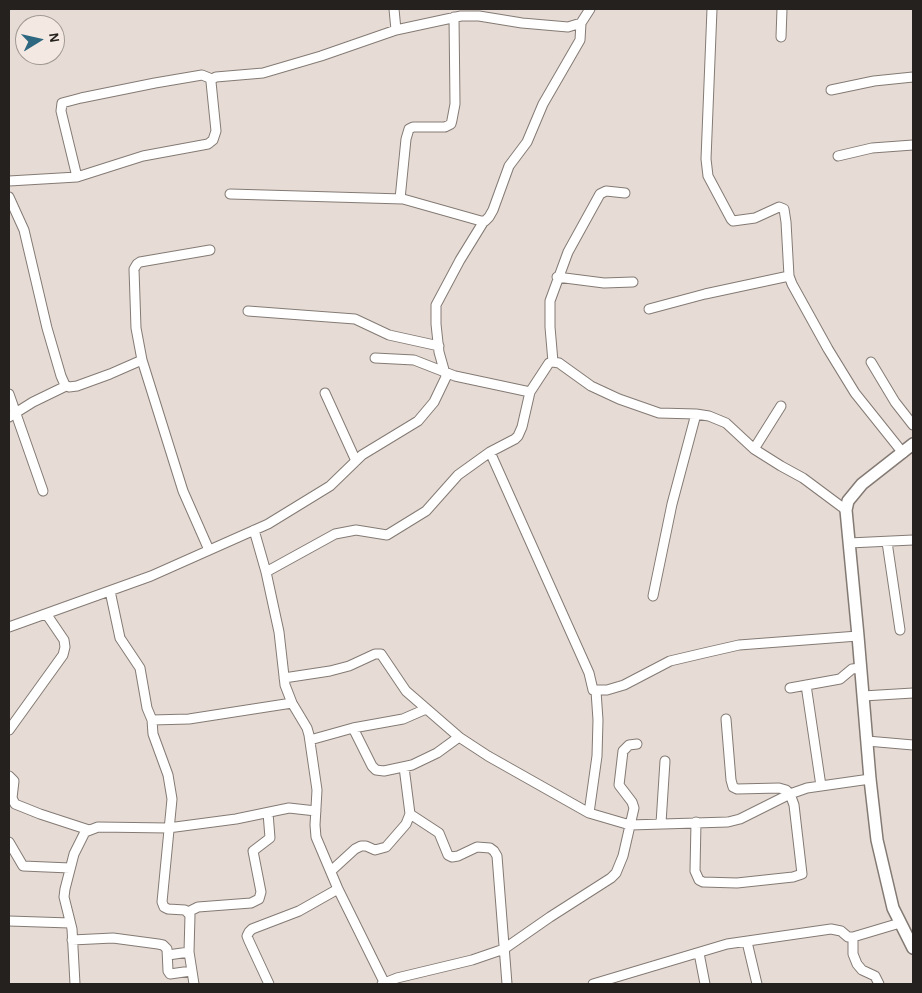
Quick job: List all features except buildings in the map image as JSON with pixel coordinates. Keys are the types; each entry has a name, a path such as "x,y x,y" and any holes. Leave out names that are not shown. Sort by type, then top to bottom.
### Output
{"street":[{"path":"394,9 396,30"},
{"path":"9,627 47,615 160,572 290,512 305,500 330,486 362,455 410,426 425,414 439,394 446,377 440,358 436,305 484,221 489,217 507,170 527,142 543,104 580,40 581,23 590,9"},
{"path":"712,9 706,159 708,176 733,221 755,218 779,207 784,209 789,276 798,296 856,393 902,453"},
{"path":"781,37 782,9"},
{"path":"77,177 61,111 62,103 202,75 212,79 216,77 263,73 321,56 396,30 454,17 480,16 522,23 568,26 581,23"},
{"path":"400,199 406,139 409,129 413,127 445,127 451,124 455,104 454,17"},
{"path":"831,90 874,80 913,77"},
{"path":"9,181 77,177 143,156 205,145 211,142 216,131 212,79"},
{"path":"838,156 872,148 913,145"},
{"path":"553,362 549,315 550,302 568,252 600,194 606,191 625,193"},
{"path":"230,194 400,199 484,221"},
{"path":"9,197 24,230 56,359 63,383 66,386"},
{"path":"209,550 183,491 151,394 142,360 136,323 134,269 136,264 210,250"},
{"path":"649,309 705,294 789,276"},
{"path":"558,277 604,283 633,282"},
{"path":"248,311 355,319 389,335 439,346"},
{"path":"375,358 414,360 455,376 530,392"},
{"path":"12,415 32,402 66,386 77,386 142,360"},
{"path":"266,572 335,534 356,530 384,535 390,534 426,512 458,474 518,436 530,392 549,363 553,362 559,363 591,386 619,399 659,413 696,414 709,416 726,423 754,449 803,478 846,510"},
{"path":"872,362 895,402 913,425"},
{"path":"325,393 356,461"},
{"path":"9,394 12,415 43,491"},
{"path":"754,449 781,406"},
{"path":"653,596 672,504 696,414"},
{"path":"913,444 862,484 848,501 846,510 877,840 893,908 906,927 913,948"},
{"path":"490,452 589,674 592,688 596,691 597,756 589,813"},
{"path":"254,530 266,572 279,632 284,678 292,703 307,728 310,740 317,790 316,837 338,889 384,984 397,978 472,960 504,949 612,878 621,862 634,805 620,788 618,780 623,751 629,745 637,744"},
{"path":"849,543 913,540"},
{"path":"887,542 900,630"},
{"path":"110,590 120,638 140,668 147,708 152,720 153,734 168,775 172,799 162,902 164,907 188,912 198,907 251,903 259,898 261,892 253,851 270,838 268,813"},
{"path":"9,730 63,656 64,640 47,615"},
{"path":"596,691 624,685 670,661 704,652 739,645 858,636"},
{"path":"284,678 330,671 349,666 379,653 384,657 400,684 459,737 488,756 589,813 630,824 735,821 790,794 807,788 870,779"},
{"path":"790,688 840,678 852,669 861,668"},
{"path":"806,685 810,724 821,786"},
{"path":"863,696 913,693"},
{"path":"152,720 188,719 292,703"},
{"path":"310,740 353,728 403,720 426,709"},
{"path":"696,822 695,871 699,880 703,882 737,882 799,876 802,874 794,805 790,794 786,790 779,788 737,789 733,787 726,719"},
{"path":"353,728 372,766 376,770 384,771 404,767 430,757 459,737"},
{"path":"867,741 913,745"},
{"path":"661,823 665,761"},
{"path":"331,871 355,849 361,846 375,850 386,847 406,824 410,814 404,767"},
{"path":"9,776 14,781 12,798 15,804 89,830"},
{"path":"75,984 70,923 64,897 70,868 82,837 89,830 98,827 168,828 236,819 297,808 316,811"},
{"path":"410,814 439,833 448,855 452,857 477,848 490,848 497,856 507,984"},
{"path":"9,842 23,866 70,868"},
{"path":"268,984 249,941 249,932 252,929 299,911 338,889"},
{"path":"188,912 190,916 189,952 194,984"},
{"path":"9,921 70,923"},
{"path":"593,984 727,944 832,929 852,937 906,927"},
{"path":"852,937 853,954 857,964 862,970 875,976 879,984"},
{"path":"72,940 113,938 163,945 167,949 168,971 170,974 191,971"},
{"path":"747,942 757,984"},
{"path":"168,955 189,952"},
{"path":"699,953 705,984"}]}
